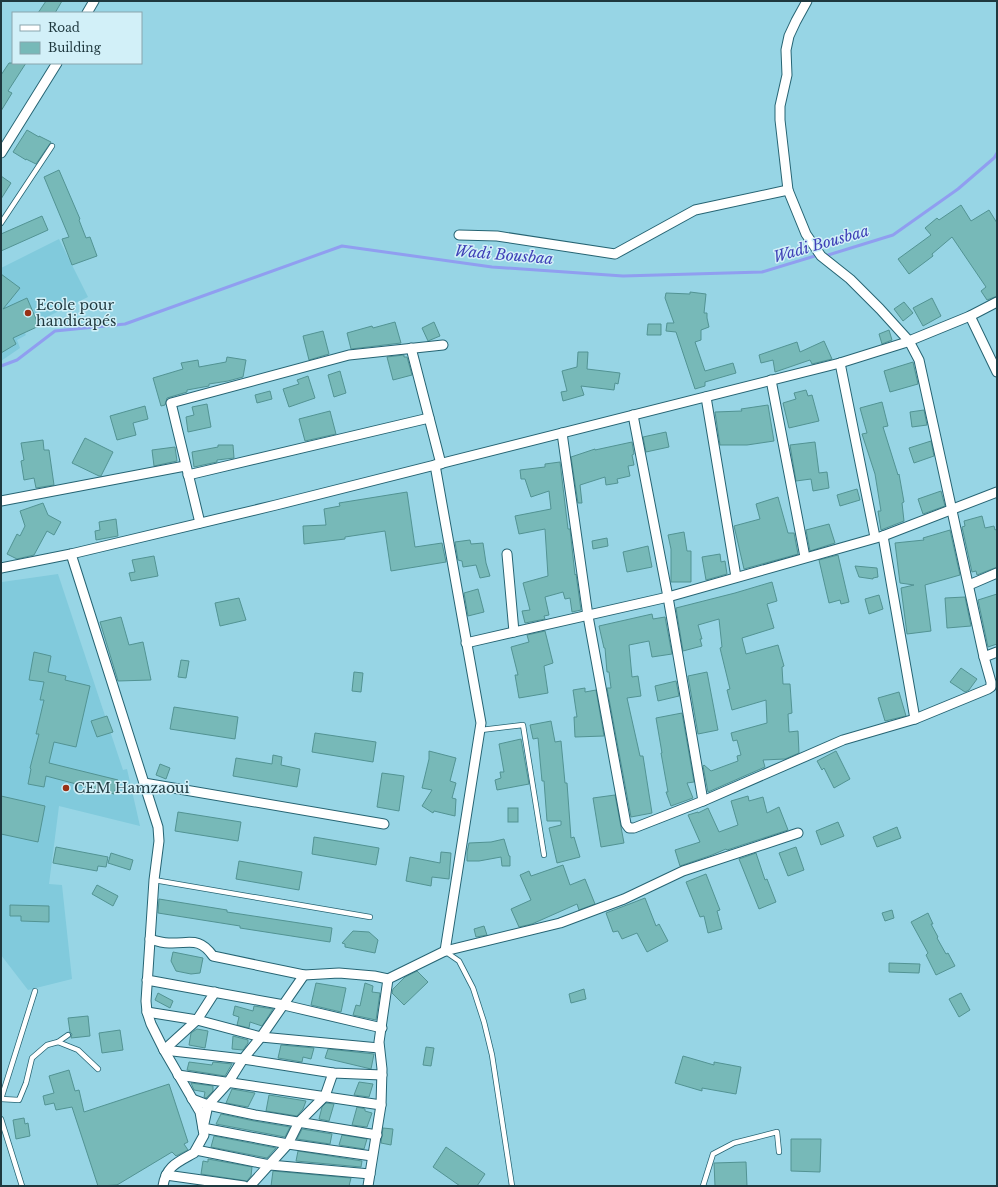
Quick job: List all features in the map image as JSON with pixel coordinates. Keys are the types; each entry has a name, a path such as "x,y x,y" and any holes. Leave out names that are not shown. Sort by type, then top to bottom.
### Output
{"street":[{"path":"88,12 94,1"},
{"path":"562,433 588,616 626,824 629,828 634,828 703,801 843,740 915,719 988,689 991,686 919,360 909,341 880,309 850,279 821,256 806,234 788,190 780,120 780,106 787,75 786,50 789,36 807,1"},
{"path":"1,152 56,64"},
{"path":"459,235 497,236 615,254 695,210 788,190"},
{"path":"1,568 71,554 200,523 840,363 909,341 970,316 997,302"},
{"path":"970,316 997,372"},
{"path":"200,523 171,403 349,355 443,345"},
{"path":"410,348 429,418 438,464 466,643 481,723 445,951"},
{"path":"840,363 879,536 915,719"},
{"path":"772,380 805,557"},
{"path":"706,397 736,577"},
{"path":"633,415 668,597 703,801"},
{"path":"1,501 187,470 429,418"},
{"path":"466,643 668,597 879,536 997,492"},
{"path":"71,554 158,828 159,841 154,880 147,980 147,1012 164,1050 200,1112 203,1128 204,1135 194,1153 172,1165 166,1175 163,1186"},
{"path":"507,554 514,632"},
{"path":"969,585 997,573"},
{"path":"984,657 997,652"},
{"path":"144,783 384,824"},
{"path":"150,939 168,943 190,941 206,947 213,956 304,975 339,973 374,976 388,979 445,951 560,923 624,899 682,871 798,833"},
{"path":"203,1128 208,1105 228,1083 243,1059 261,1037 304,975"},
{"path":"368,1186 381,1105 382,1075 379,1048 388,979"},
{"path":"147,980 284,1005 382,1028"},
{"path":"164,1050 196,1020 215,992"},
{"path":"147,1012 196,1020 261,1037 379,1048"},
{"path":"164,1050 243,1059 333,1074 382,1075"},
{"path":"250,1186 288,1144 299,1122 325,1096 333,1074"},
{"path":"178,1075 381,1105"},
{"path":"192,1099 208,1105 255,1115 377,1135"},
{"path":"203,1128 288,1144 372,1156"},
{"path":"196,1150 270,1165 370,1174"},
{"path":"166,1175 244,1186"}],"lane":[{"path":"1,223 52,146"},
{"path":"481,730 523,725 544,855"},
{"path":"154,880 370,918"},
{"path":"445,951 459,961 472,988 484,1022 492,1055 512,1186"},
{"path":"35,991 2,1089 1,1099 20,1100 32,1058 48,1045 58,1042 68,1035"},
{"path":"58,1042 78,1050 98,1069"},
{"path":"1,1120 22,1186"},
{"path":"703,1186 713,1154 734,1143 777,1132 779,1152"}],"shaded area":[{"name":"Ecole pour handicapés","path":"59,239 88,297 22,329 26,335 17,340 20,348 1,361 1,268"},
{"name":"CEM Hamzaoui","path":"58,574 123,770 127,769 140,826 59,806 49,884 62,885 72,979 28,990 1,955 1,583"}],"building":[{"path":"46,1 62,1 56,12 39,12"},
{"path":"9,63 25,64 8,91 12,93 1,111 1,75"},
{"path":"27,130 51,142 36,164 13,152"},
{"path":"59,170 80,219 79,220 86,238 90,237 97,256 72,265 62,239 69,237 44,177"},
{"path":"1,176 11,183 1,199"},
{"path":"961,205 971,221 989,210 997,223 997,296 987,300 981,291 986,287 952,237 932,254 933,256 909,274 898,259 931,235 925,228 937,218 939,220"},
{"path":"42,216 48,230 1,251 1,234"},
{"path":"1,274 20,288 3,309 27,298 39,326 13,338 16,344 1,353"},
{"path":"690,292 706,294 704,313 707,313 709,327 701,330 701,340 695,342 705,371 733,363 736,373 705,382 705,386 695,389 676,332 666,331 667,323 674,323 665,298 666,293 690,294"},
{"path":"932,298 941,316 923,326 913,308"},
{"path":"904,302 913,313 903,321 894,309"},
{"path":"395,322 401,343 351,349 347,333 372,326 373,328"},
{"path":"434,322 440,336 428,341 422,328"},
{"path":"648,324 661,324 661,335 647,335"},
{"path":"889,330 892,340 882,344 879,334"},
{"path":"323,331 329,354 309,360 303,336"},
{"path":"824,341 832,359 812,364 810,360 775,372 773,360 761,363 759,355 797,342 800,352"},
{"path":"578,352 588,352 587,369 620,373 618,384 615,383 614,390 581,386 584,395 563,401 561,392 567,391 562,371 577,367"},
{"path":"404,355 404,357 407,357 412,375 393,380 387,357"},
{"path":"227,357 246,360 243,377 187,390 187,392 167,398 165,405 161,406 153,378 183,369 181,363 198,360 199,367 226,362"},
{"path":"913,362 918,384 890,392 884,371"},
{"path":"340,371 346,393 334,397 328,375"},
{"path":"308,376 315,398 289,407 283,389 299,384 297,380"},
{"path":"806,390 808,396 812,395 819,421 789,428 783,403 796,399 794,393"},
{"path":"270,391 272,399 257,403 255,395"},
{"path":"882,402 888,426 883,427 898,475 899,474 904,502 902,503 904,521 881,530 878,511 881,511 875,474 862,434 867,433 860,408"},
{"path":"207,404 211,427 188,432 186,417 194,415 192,407"},
{"path":"768,405 774,441 747,445 720,445 715,412 742,411 741,409"},
{"path":"145,406 148,419 133,423 136,435 117,440 110,416"},
{"path":"924,410 927,425 912,427 910,412"},
{"path":"330,411 336,434 305,441 299,419"},
{"path":"666,432 669,447 646,452 643,437"},
{"path":"85,438 113,452 101,476 72,463"},
{"path":"43,440 44,450 49,450 54,485 36,488 34,478 24,480 21,461 24,460 21,443"},
{"path":"931,441 934,456 914,463 909,448"},
{"path":"632,442 634,465 628,466 630,476 617,479 618,483 606,485 605,477 580,485 582,503 578,503 571,457 595,449"},
{"path":"815,442 819,473 827,472 829,488 813,491 811,479 796,481 790,445"},
{"path":"218,445 233,445 234,458 217,460 217,462 194,467 192,452 218,447"},
{"path":"175,447 177,461 154,466 152,450"},
{"path":"560,462 568,529 570,529 575,575 576,574 581,610 572,612 570,598 565,599 563,592 545,597 549,615 544,616 545,619 525,623 522,611 530,610 523,583 548,576 545,529 519,534 515,516 551,509 549,491 531,497 525,479 521,479 520,470 545,467 545,464"},
{"path":"857,489 860,500 840,506 837,495"},
{"path":"941,491 945,506 923,514 918,499"},
{"path":"407,492 415,547 442,543 446,562 391,571 385,531 345,537 345,539 304,544 303,526 326,525 324,509 340,506 339,503"},
{"path":"778,497 788,533 794,533 798,554 744,569 734,526 760,519 756,504"},
{"path":"43,503 48,515 61,522 54,535 47,531 34,555 17,559 7,554 17,534 20,536 25,526 20,511"},
{"path":"982,516 985,528 994,526 995,530 997,529 997,567 977,575 976,571 972,572 962,527 965,526 964,521"},
{"path":"116,519 118,536 96,540 95,531 100,530 99,522"},
{"path":"829,524 835,543 810,551 806,530"},
{"path":"950,530 960,575 925,585 931,631 907,634 901,588 914,585 900,583 895,543 924,540 923,538"},
{"path":"684,532 687,551 691,551 691,582 671,582 671,549 668,535"},
{"path":"607,538 608,546 593,549 592,541"},
{"path":"470,540 471,544 483,543 486,563 490,576 480,578 476,565 463,567 462,561 458,560 455,542"},
{"path":"648,546 652,567 627,572 623,552"},
{"path":"720,554 721,562 725,561 727,574 706,580 702,557"},
{"path":"838,555 849,602 841,604 840,600 829,603 819,560"},
{"path":"154,556 158,576 131,581 129,573 135,572 132,560"},
{"path":"855,566 877,568 878,577 873,579 859,577"},
{"path":"772,582 777,601 767,604 774,628 742,638 746,654 778,645 784,666 782,667 783,684 790,684 792,713 788,714 789,732 798,731 799,753 785,759 763,760 765,767 708,792 703,766 704,765 711,771 738,761 737,756 741,755 737,740 733,741 731,733 767,723 766,700 732,710 727,690 730,689 720,648 722,647 719,619 698,625 702,639 700,639 702,646 683,651 676,608"},
{"path":"478,589 484,612 468,616 464,593"},
{"path":"997,594 997,644 988,647 978,600"},
{"path":"879,595 883,609 869,614 865,599"},
{"path":"965,597 971,626 947,628 945,598"},
{"path":"239,598 246,620 220,626 215,603"},
{"path":"652,614 653,619 665,617 672,654 652,657 649,641 629,645 632,677 638,676 641,696 627,698 640,756 643,756 652,813 631,817 607,688 611,688 609,672 607,672 605,648 599,626"},
{"path":"121,617 129,645 143,642 151,680 118,681 100,622"},
{"path":"545,631 553,663 544,666 548,693 519,698 515,675 518,675 511,647 529,642 527,635"},
{"path":"34,652 51,656 48,672 66,676 65,680 90,686 76,747 54,742 49,763 118,780 114,794 46,776 44,787 28,784 30,768 39,734 36,734 44,700 40,700 44,682 29,680"},
{"path":"181,660 189,661 186,678 178,677"},
{"path":"961,668 977,679 969,690 965,692 950,682"},
{"path":"354,672 363,673 361,692 352,691"},
{"path":"707,672 718,730 698,734 688,676"},
{"path":"676,681 679,696 658,701 655,686"},
{"path":"585,688 585,692 596,690 604,736 575,737 574,717 577,717 573,690"},
{"path":"899,692 906,716 885,721 878,698"},
{"path":"174,707 238,717 235,739 170,729"},
{"path":"682,713 694,782 687,783 693,798 671,806 666,792 668,792 656,718"},
{"path":"107,716 113,732 97,737 91,721"},
{"path":"551,721 555,742 561,741 565,783 567,783 571,838 574,837 580,857 557,863 549,828 561,825 561,821 547,821 544,781 542,781 538,738 533,739 530,725"},
{"path":"315,733 376,742 373,762 312,752"},
{"path":"521,739 529,784 497,790 495,780 501,778 500,772 504,772 499,744"},
{"path":"429,751 456,758 450,781 456,783 452,798 456,799 455,816 434,811 433,813 422,806 432,790 422,788 429,759"},
{"path":"836,751 850,779 834,788 824,768 822,770 817,761"},
{"path":"273,755 282,757 281,765 300,769 297,787 233,776 236,758 272,764"},
{"path":"160,764 170,768 166,779 156,775"},
{"path":"382,773 404,776 399,811 377,807"},
{"path":"615,795 624,843 601,847 593,798"},
{"path":"1,796 45,806 38,842 1,834"},
{"path":"748,796 749,801 763,797 767,813 779,807 788,830 727,850 726,849 680,866 675,850 700,842 688,815 698,813 708,808 719,832 738,825 731,801"},
{"path":"508,808 518,808 518,822 508,822"},
{"path":"178,812 241,822 238,841 175,831"},
{"path":"838,822 844,836 821,845 816,831"},
{"path":"897,827 901,838 877,847 873,837"},
{"path":"314,837 379,848 376,865 312,854"},
{"path":"504,839 510,856 510,866 502,866 501,857 479,861 467,861 469,843 491,842"},
{"path":"56,847 108,857 106,867 98,866 97,871 53,863"},
{"path":"796,847 804,870 788,876 779,853"},
{"path":"441,852 451,853 449,879 432,877 431,886 406,881 410,857 440,863"},
{"path":"111,853 133,860 130,870 108,863"},
{"path":"756,853 765,880 767,879 776,902 759,909 739,859"},
{"path":"239,861 302,872 299,890 236,879"},
{"path":"563,865 570,885 585,879 595,904 579,910 577,904 532,924 519,927 511,909 531,900 520,875 529,871 531,876"},
{"path":"706,874 720,910 717,911 722,929 708,933 704,916 700,917 686,882"},
{"path":"97,885 118,896 113,906 92,894"},
{"path":"645,898 656,926 659,924 668,941 647,952 637,933 622,939 618,931 613,932 606,913"},
{"path":"159,899 227,910 227,912 332,928 330,942 158,913"},
{"path":"10,905 49,906 49,922 21,921 21,916 10,916"},
{"path":"892,910 894,918 885,921 882,913"},
{"path":"928,913 933,924 931,924 938,937 937,938 955,966 936,975 926,955 928,953 911,922"},
{"path":"484,926 487,935 476,937 474,929"},
{"path":"353,931 369,932 378,940 375,953 345,947 345,944 342,943"},
{"path":"173,952 203,958 200,973 191,974 176,971 171,961"},
{"path":"889,963 920,964 919,973 889,972"},
{"path":"417,971 428,982 404,1005 392,993 393,989 405,977"},
{"path":"316,983 346,988 341,1012 311,1005"},
{"path":"365,983 373,986 372,992 380,993 376,1020 353,1015 356,1005 360,1006"},
{"path":"584,989 586,999 571,1003 569,994"},
{"path":"158,993 173,1001 170,1008 155,1000"},
{"path":"961,993 970,1010 959,1017 949,999"},
{"path":"235,1006 253,1011 254,1006 273,1009 262,1026 250,1022 249,1028 237,1025 239,1017 233,1015"},
{"path":"88,1016 90,1036 71,1038 72,1034 70,1032 68,1018"},
{"path":"197,1029 208,1031 205,1048 189,1045 191,1033"},
{"path":"120,1030 123,1050 102,1053 99,1033"},
{"path":"233,1036 248,1040 248,1043 243,1050 232,1049"},
{"path":"281,1045 314,1048 311,1059 303,1057 302,1062 278,1058"},
{"path":"426,1047 434,1048 431,1066 423,1065"},
{"path":"328,1049 374,1054 371,1069 325,1058"},
{"path":"683,1056 714,1065 714,1062 741,1067 736,1094 702,1088 702,1091 675,1083"},
{"path":"189,1062 212,1065 213,1062 232,1064 225,1076 187,1070"},
{"path":"69,1070 75,1091 79,1090 84,1112 169,1084 188,1142 184,1144 188,1150 176,1156 172,1152 117,1185 98,1186 72,1107 56,1110 54,1103 45,1105 43,1096 54,1093 49,1076"},
{"path":"359,1082 373,1084 369,1097 354,1095"},
{"path":"191,1083 213,1086 213,1091 206,1098 204,1097 205,1092 194,1090"},
{"path":"232,1089 255,1093 248,1107 226,1103"},
{"path":"269,1095 306,1101 303,1109 297,1116 266,1111"},
{"path":"326,1103 334,1104 329,1121 319,1119 322,1107"},
{"path":"357,1107 372,1113 367,1127 352,1125"},
{"path":"221,1114 290,1127 285,1137 216,1124"},
{"path":"24,1118 25,1124 28,1123 30,1136 16,1139 13,1120"},
{"path":"383,1128 393,1129 391,1145 381,1143"},
{"path":"302,1129 332,1134 330,1144 297,1139"},
{"path":"342,1135 367,1139 364,1149 339,1145"},
{"path":"214,1136 276,1148 267,1158 211,1147"},
{"path":"791,1139 821,1139 820,1172 791,1171"},
{"path":"446,1147 485,1174 477,1186 460,1186 433,1167"},
{"path":"298,1151 362,1161 361,1167 296,1161"},
{"path":"208,1159 252,1167 251,1176 247,1181 201,1174 203,1161 208,1162"},
{"path":"746,1162 747,1186 715,1186 714,1163"},
{"path":"273,1171 351,1178 349,1186 271,1186"}],"waterway":[{"name":"Wadi Bousbaa","path":"825,256 893,235 958,189 994,158 997,153"},
{"name":"Wadi Bousbaa","path":"1,366 17,360 55,331 125,324 342,246 492,267 623,276 762,272 818,255"}],"place":[{"name":"Ecole pour handicapés","path":"28,313"},
{"name":"CEM Hamzaoui","path":"66,788"}]}
